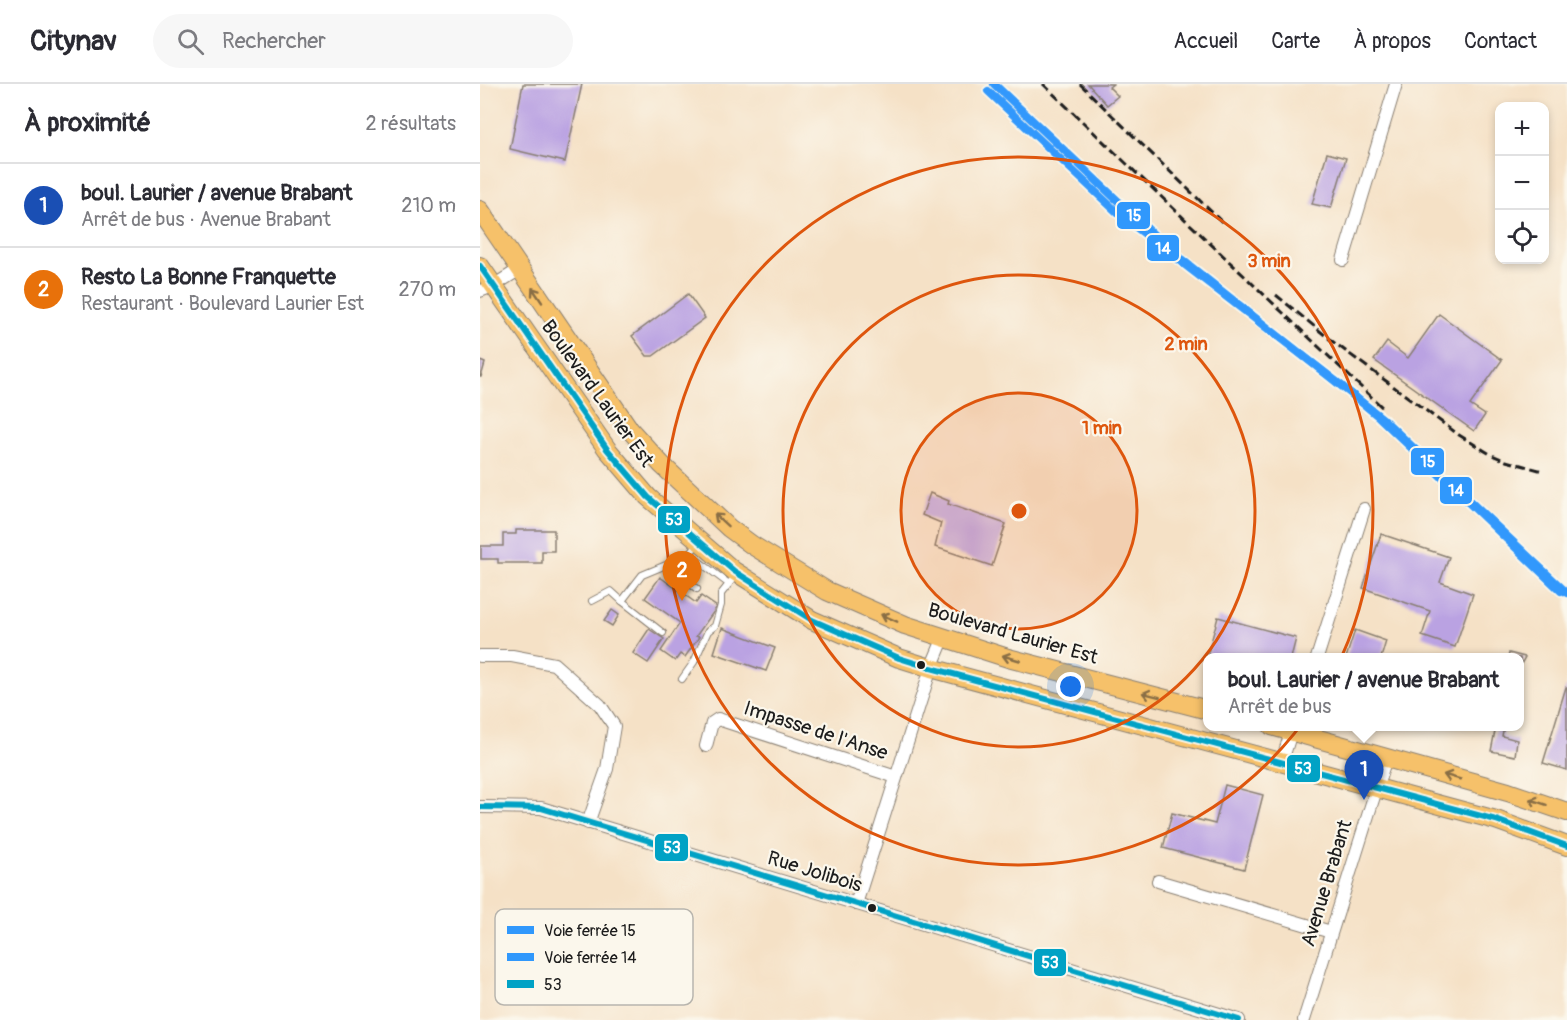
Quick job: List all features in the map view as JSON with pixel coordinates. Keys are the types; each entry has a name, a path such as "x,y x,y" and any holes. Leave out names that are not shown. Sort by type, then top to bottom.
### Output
{"main road":[{"name":"Boulevard Laurier Est","path":"480,210 630,430 662,465 729,528 752,545 827,591 905,625 1008,658 1203,709"},
{"name":"Boulevard Laurier Est","path":"480,266 487,288 607,449 694,548 733,579 812,620 899,658 1496,820 1567,846"},
{"path":"1299,731 1508,792 1567,812"}],"street":[{"path":"1343,260 1396,84"},
{"path":"487,288 520,269"},
{"path":"1318,653 1364,509"},
{"path":"856,904 931,668 944,637"},
{"path":"480,656 512,656 554,664 600,705 614,726 607,769 588,823"},
{"name":"Impasse de l'Anse","path":"706,746 712,723 718,719 896,777"},
{"path":"1282,761 1292,731"},
{"name":"Avenue Brabant","path":"1304,1020 1386,758"},
{"name":"Rue Jolibois","path":"480,807 541,808 1239,1020"},
{"path":"1158,881 1331,932"}],"lane":[{"path":"675,572 694,548"},
{"path":"622,601 642,575 666,565 697,589"},
{"path":"682,678 694,662 708,631 715,626 721,605 721,594 733,579"},
{"path":"592,601 610,591 663,633"}],"building":[{"path":"523,84 582,84 565,162 510,149"},
{"path":"1088,84 1113,84 1109,87 1118,96 1107,105"},
{"path":"1327,153 1346,158 1331,208 1312,204"},
{"path":"688,294 705,318 653,356 647,356 632,336"},
{"path":"1439,314 1502,360 1470,405 1485,415 1474,431 1374,360 1387,342 1408,358"},
{"path":"480,361 485,363 481,377 480,377"},
{"path":"930,493 949,501 948,504 1006,524 992,566 935,547 941,523 922,515"},
{"path":"516,530 554,530 554,551 542,551 542,563 498,563 498,559 481,559 481,546 503,546 503,534 516,534"},
{"path":"1381,534 1449,557 1440,582 1473,594 1455,647 1422,636 1430,611 1363,588"},
{"path":"660,577 696,603 701,596 717,607 696,636 699,637 685,657 680,654 675,661 661,651 680,623 645,598"},
{"path":"612,610 619,615 612,626 604,621"},
{"path":"1218,617 1296,638 1292,653 1208,653"},
{"path":"722,628 775,648 766,671 714,653"},
{"path":"649,629 664,639 648,663 633,653"},
{"path":"1355,630 1386,641 1382,653 1348,653"},
{"path":"1567,687 1567,770 1543,763"},
{"path":"1495,731 1503,731 1502,736 1517,740 1515,756 1491,751"},
{"path":"1225,785 1263,795 1244,869 1163,848 1172,813 1215,824"}],"railway":[{"path":"1043,84 1385,410"},
{"path":"1080,84 1225,225"},
{"path":"1276,295 1332,341 1459,435 1506,461 1543,471"}],"rail line":[{"name":"15","path":"994,84 1170,250 1383,419 1567,593"},
{"name":"14","path":"988,91 1119,214 1379,417 1561,591"}],"transit line":[{"name":"53","path":"480,266 607,449 648,497 734,571 812,620 899,658 931,668 1496,820 1567,846"},
{"name":"53","path":"480,807 541,808 1239,1020"}],"place":[{"name":"Resto La Bonne Franquette","path":"682,601"},
{"name":"boul. Laurier / avenue Brabant","path":"1364,800"}]}
